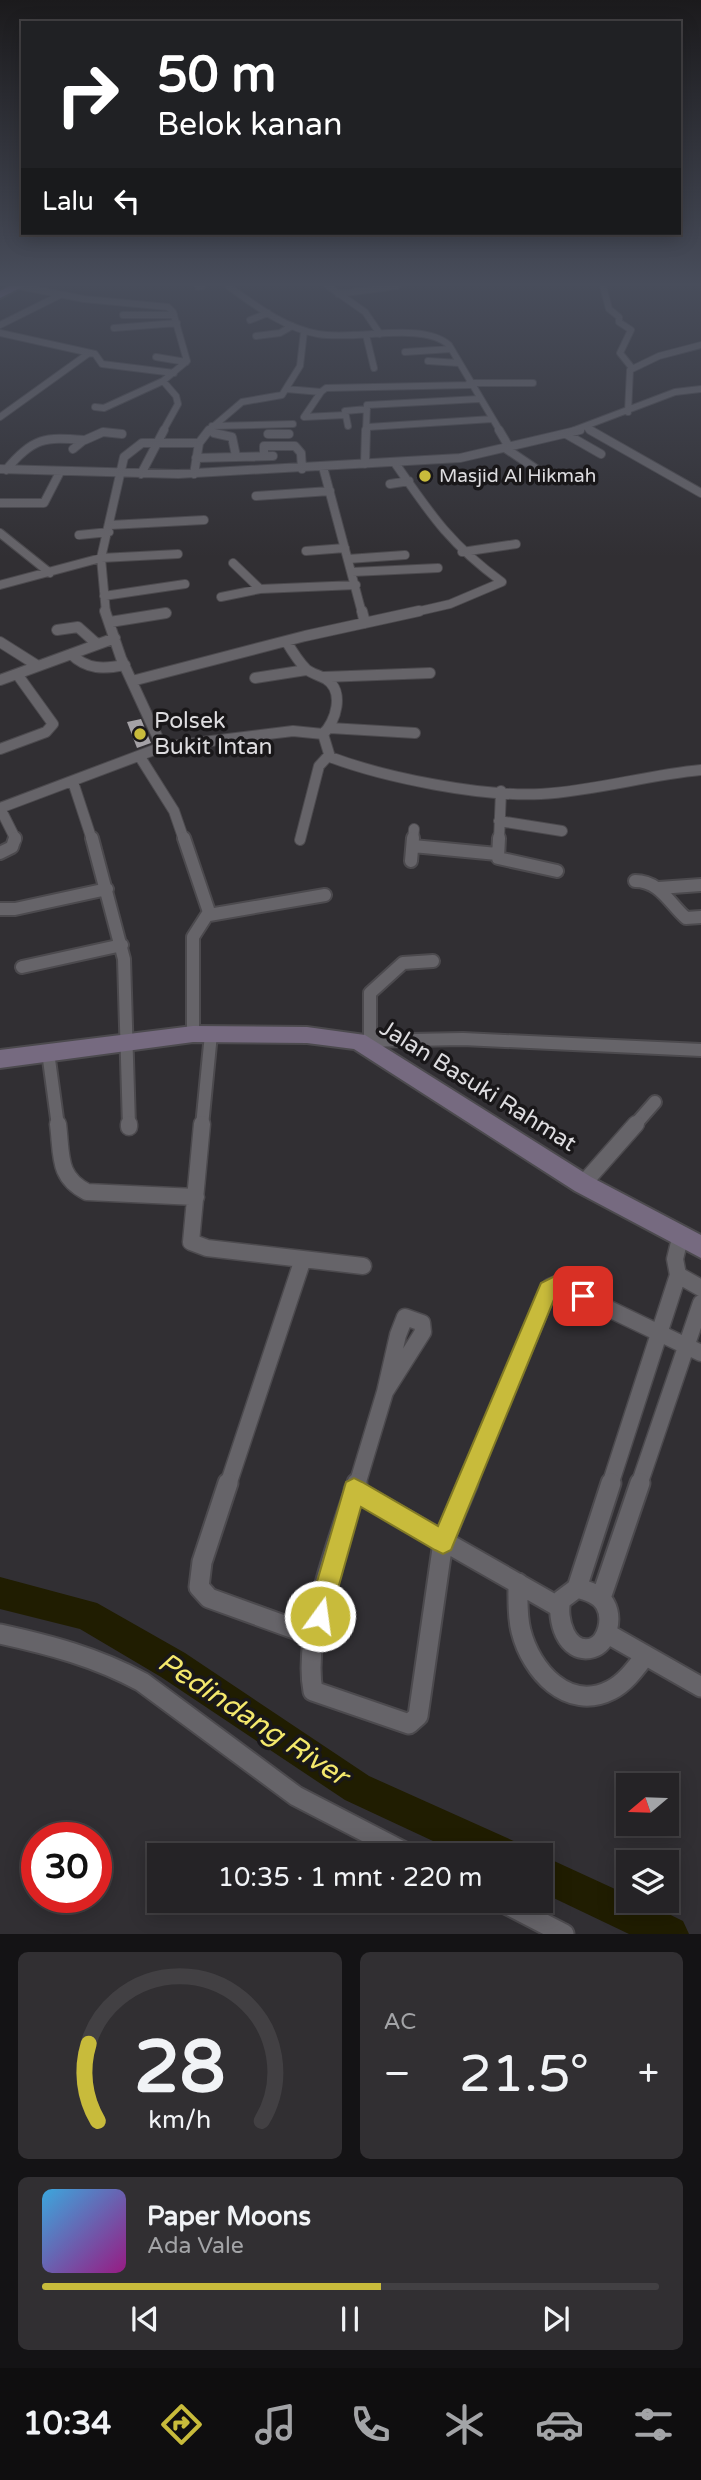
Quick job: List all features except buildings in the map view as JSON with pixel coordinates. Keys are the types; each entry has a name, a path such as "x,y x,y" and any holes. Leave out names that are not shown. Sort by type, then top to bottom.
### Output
{"street":[{"path":"0,417 56,376"},
{"path":"95,407 104,408 170,376"},
{"path":"194,474 198,443 209,429 238,404 278,397 294,376"},
{"path":"465,376 507,448 545,475"},
{"path":"628,412 631,376"},
{"path":"141,474 178,404 176,396 163,381"},
{"path":"345,415 304,417 326,388 533,383"},
{"path":"286,389 321,392"},
{"path":"3,469 194,474 466,458 587,428 678,391 701,389"},
{"path":"365,464 369,405 479,399"},
{"path":"430,401 435,411"},
{"path":"348,426 345,415 347,410 367,409"},
{"path":"368,427 492,419"},
{"path":"209,429 293,424"},
{"path":"587,428 701,493"},
{"path":"209,429 229,436 289,434"},
{"path":"73,449 85,440 105,432 122,434"},
{"path":"196,458 269,456 263,447 267,445 268,434"},
{"path":"566,434 601,454"},
{"path":"229,436 233,440 236,456"},
{"path":"3,469 46,437 85,440"},
{"path":"162,747 124,665 115,638 104,596 101,558 110,529 115,474 124,455 144,440 198,443"},
{"path":"267,445 297,447 301,453 302,469"},
{"path":"132,681 286,641 450,604 502,582 462,552 436,523 410,481 395,463"},
{"path":"323,467 365,623"},
{"path":"264,479 270,475 270,470"},
{"path":"0,503 44,503 60,472"},
{"path":"390,484 410,481"},
{"path":"256,496 330,491"},
{"path":"79,535 110,529 204,520"},
{"path":"0,533 6,535 50,573"},
{"path":"462,552 516,544"},
{"path":"306,551 345,548"},
{"path":"0,585 101,558 178,554"},
{"path":"348,559 404,555"},
{"path":"233,563 260,589"},
{"path":"352,572 438,568"},
{"path":"104,596 185,584"},
{"path":"221,597 260,589 356,585"},
{"path":"110,622 166,613"},
{"path":"57,630 79,628 97,644"},
{"path":"0,680 115,638"},
{"path":"286,641 306,670"},
{"path":"0,642 38,666"},
{"path":"71,654 77,661 92,668 124,665"},
{"path":"255,678 306,670 324,677 430,673"},
{"path":"0,749 46,732 54,724 18,674"},
{"path":"300,840 320,766 329,755 327,731 336,707 332,686 324,677"},
{"path":"0,853 14,845 16,840 0,808 162,747 280,732 415,733"},
{"path":"329,755 337,761 354,766 501,791 554,792 655,774 701,770"},
{"path":"141,757 174,811 206,898 209,915"},
{"path":"73,782 122,945 126,977 125,1041 129,1127"},
{"path":"496,854 501,791"},
{"path":"499,821 562,831"},
{"path":"411,861 414,829"},
{"path":"413,846 496,854 501,860 557,871"},
{"path":"635,881 648,881 659,888 682,915 701,917"},
{"path":"659,888 701,885"},
{"path":"0,909 15,909 107,888"},
{"path":"325,895 209,915 193,937 202,1034 196,1197 190,1236 193,1245 363,1266"},
{"path":"22,967 122,945"},
{"path":"433,961 403,963 370,993 364,1040 550,1042 701,1050"},
{"name":"Jalan Basuki Rahmat","path":"0,1059 125,1041 202,1034 307,1035 364,1040 583,1184 701,1247"},
{"path":"48,1052 64,1169 71,1184 88,1192 196,1197"},
{"path":"583,1184 655,1102"},
{"path":"578,1588 678,1275 675,1259 680,1238"},
{"path":"303,1259 268,1371 208,1542 198,1583 200,1591 209,1598 314,1636"},
{"path":"678,1275 701,1288"},
{"path":"385,1392 354,1490 314,1636 308,1679 313,1691 405,1724 414,1723 418,1716 443,1542 550,1287 557,1284 694,1350"},
{"path":"601,1598 694,1350 701,1303"},
{"path":"354,1490 559,1607"},
{"path":"518,1583 518,1613 523,1637 540,1671 566,1694 583,1698 605,1695 623,1684 645,1656"},
{"path":"578,1588 586,1589 601,1598 609,1615 608,1634 602,1643 593,1648 581,1648 563,1632 559,1607 566,1594 578,1588"},
{"path":"0,1634 68,1649 118,1668 142,1682 194,1724 296,1796 387,1843"},
{"path":"608,1634 701,1687"},
{"path":"524,1913 564,1934"}],"waterway":[{"name":"Pedindang River","path":"0,1593 86,1614 173,1665 357,1788 477,1843"},
{"name":"Pedindang River","path":"553,1879 670,1934"}],"place":[{"name":"Masjid Al Hikmah","path":"425,476"},
{"name":"Polsek Bukit Intan","path":"140,734"}],"route":[{"path":"320,1616 354,1490 443,1542 548,1290 557,1284 583,1296"}]}
